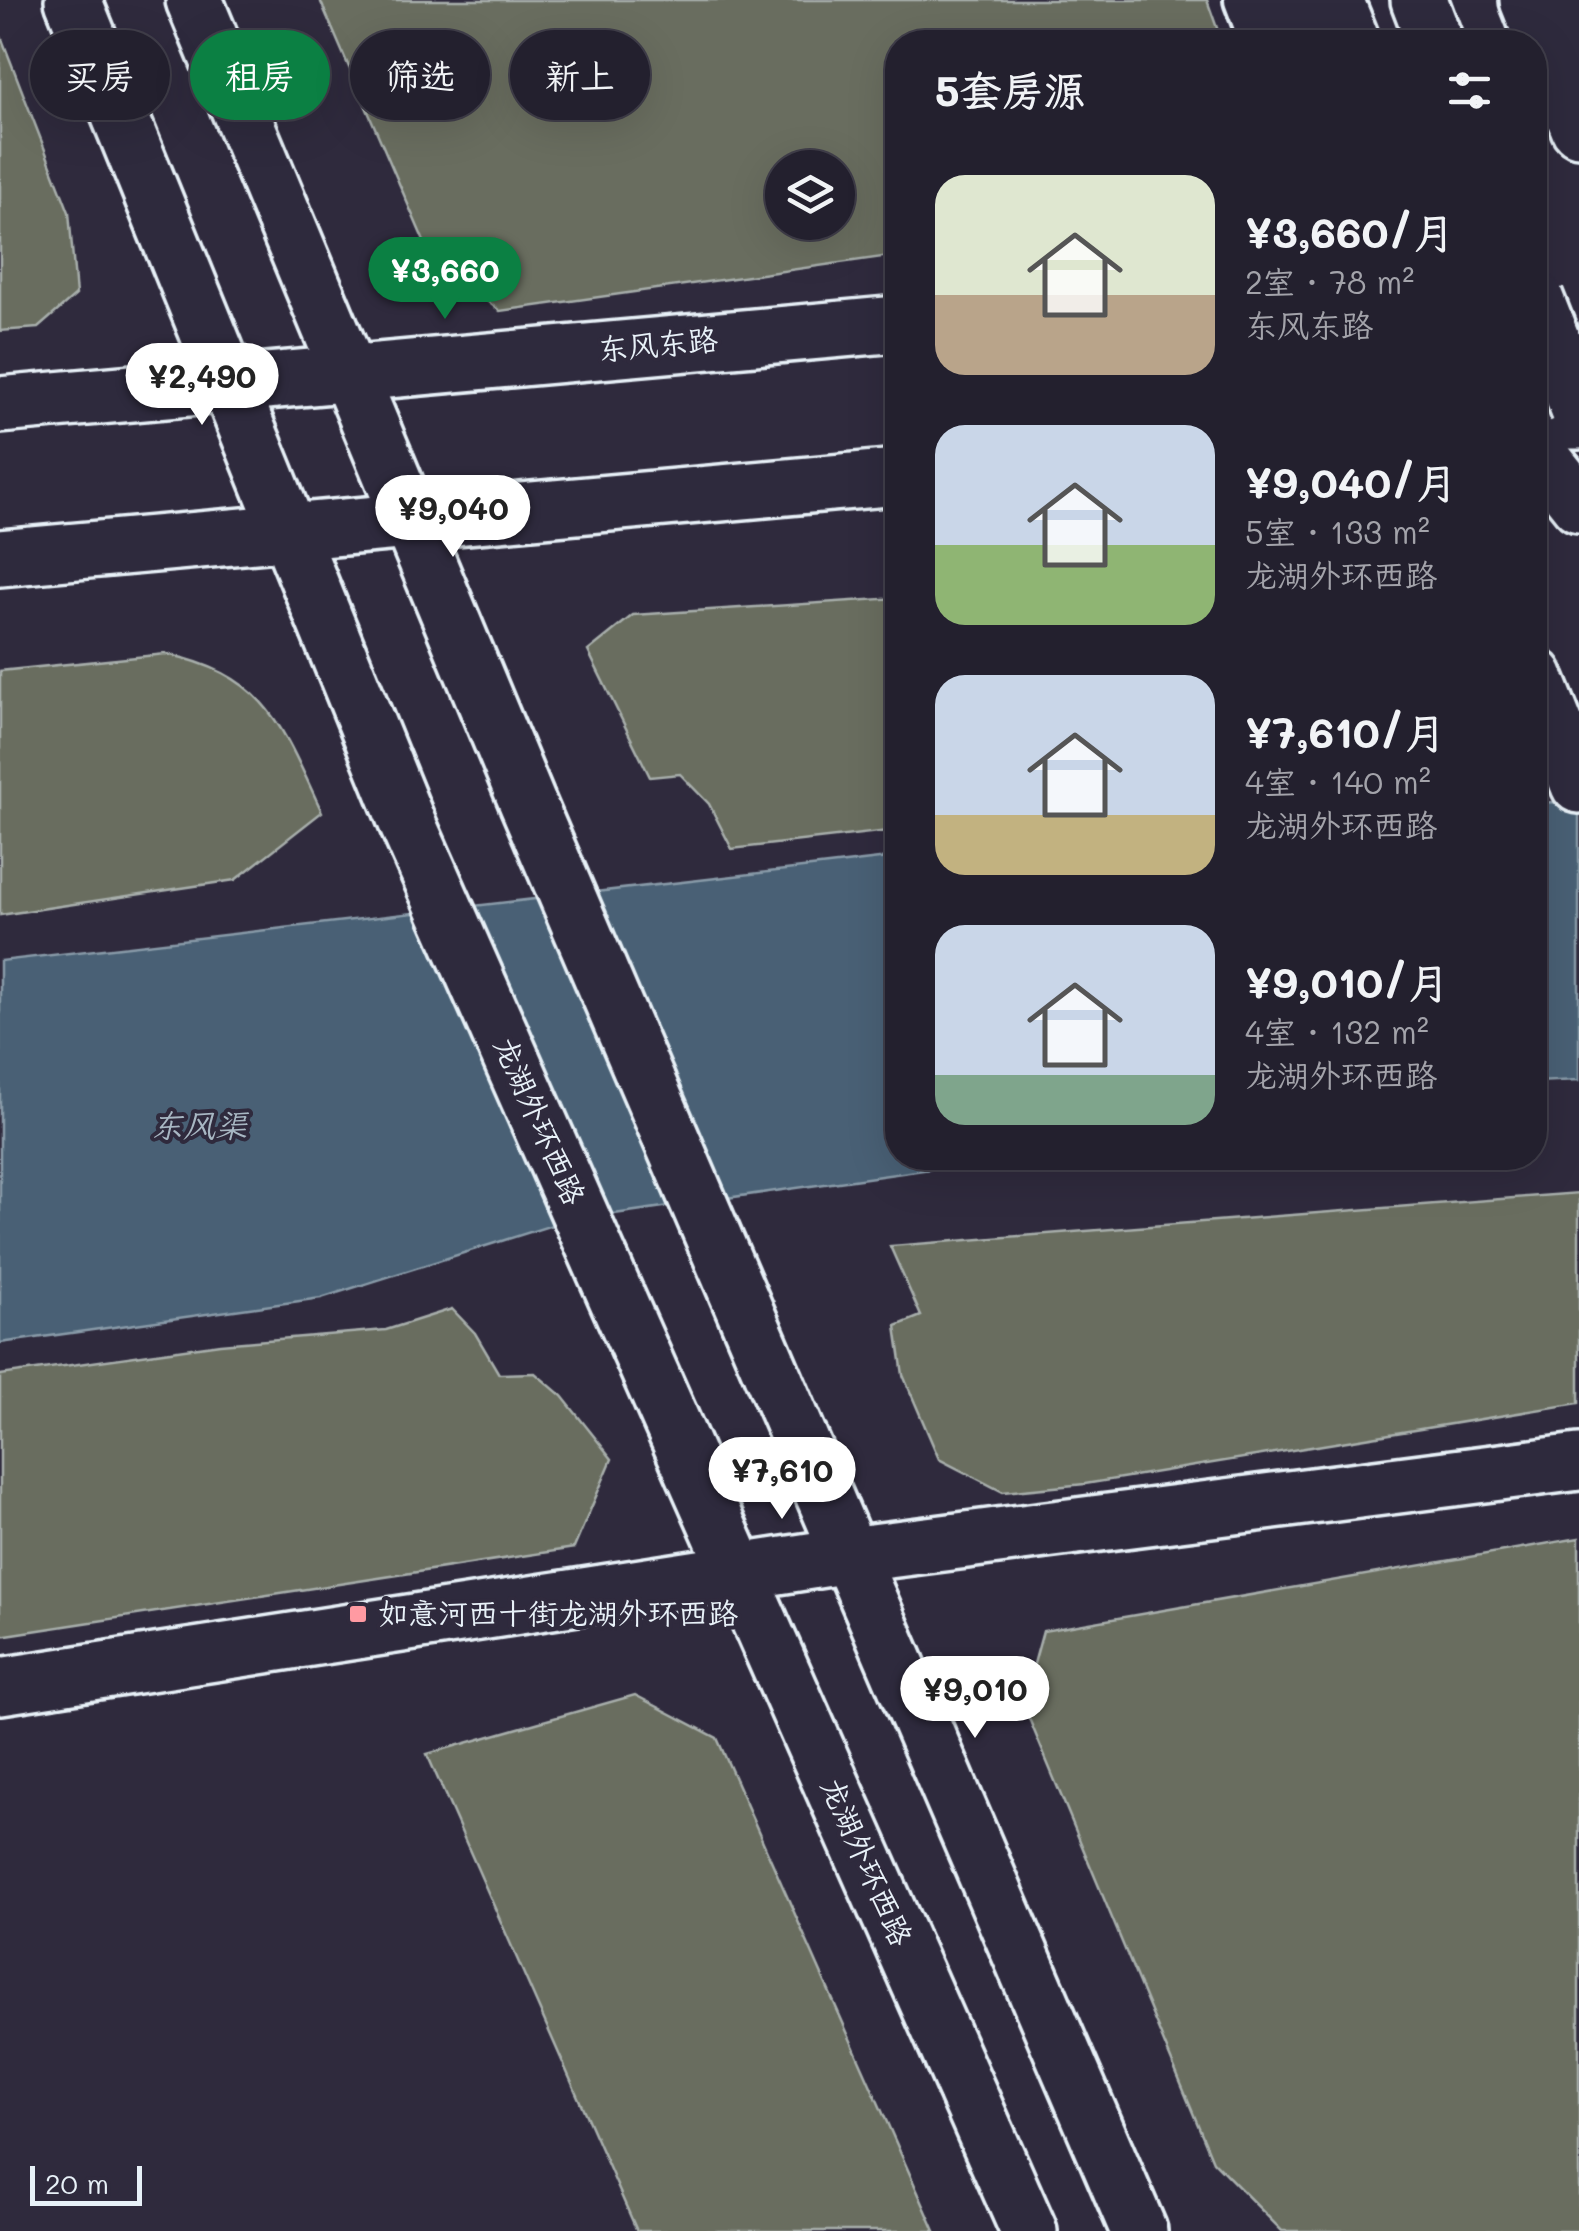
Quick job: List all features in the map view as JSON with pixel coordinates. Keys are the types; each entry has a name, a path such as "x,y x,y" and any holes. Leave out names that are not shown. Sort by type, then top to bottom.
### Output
{"main road":[{"name":"龙湖外环西路","path":"73,0 408,825 1029,2231"},
{"path":"194,0 528,804 1138,2231"},
{"path":"1283,0 1294,30"},
{"path":"1334,0 1347,30"},
{"path":"1418,0 1430,30"},
{"path":"1528,0 1540,30"},
{"path":"1573,0 1579,46"},
{"path":"1547,48 1579,128"},
{"path":"1547,309 1579,310"},
{"name":"东风东路","path":"0,405 885,325"},
{"path":"1547,329 1579,410"},
{"path":"1547,421 1579,421"},
{"path":"1547,464 1579,504"},
{"path":"0,558 885,478"},
{"path":"1547,705 1579,784"},
{"path":"0,1686 849,1555 1579,1462"}],"street":[{"path":"1246,0 1257,30"}],"green space":[{"path":"320,0 1207,0 1218,30 885,30 885,257 500,311 432,260 372,120 490,120 490,30 350,30 350,70"},
{"path":"0,34 30,120 33,120 69,212 76,295 38,328 0,331"},
{"path":"885,599 885,831 732,849 709,804 680,774 650,777 588,651 633,615"},
{"path":"166,654 200,663 227,676 267,709 295,754 322,812 235,880 0,915 0,671"},
{"path":"1579,1193 1579,1403 1085,1484 1003,1492 939,1459 903,1375 896,1326 921,1316 890,1246"},
{"path":"452,1309 475,1333 499,1374 535,1373 562,1396 612,1459 574,1548 0,1636 0,1375 220,1344 386,1330"},
{"path":"1579,1538 1579,2231 1282,2231 1213,2161 1023,1704 1043,1631"},
{"path":"635,1695 717,1738 935,2231 637,2231 427,1754"}],"water":[{"path":"1547,802 1579,803 1579,1080 1547,1081"},
{"name":"东风渠","path":"885,858 885,1170 924,1170 565,1221 321,1298 0,1343 0,961"}],"place":[{"name":"如意河西十街龙湖外环西路","path":"358,1614"}]}
